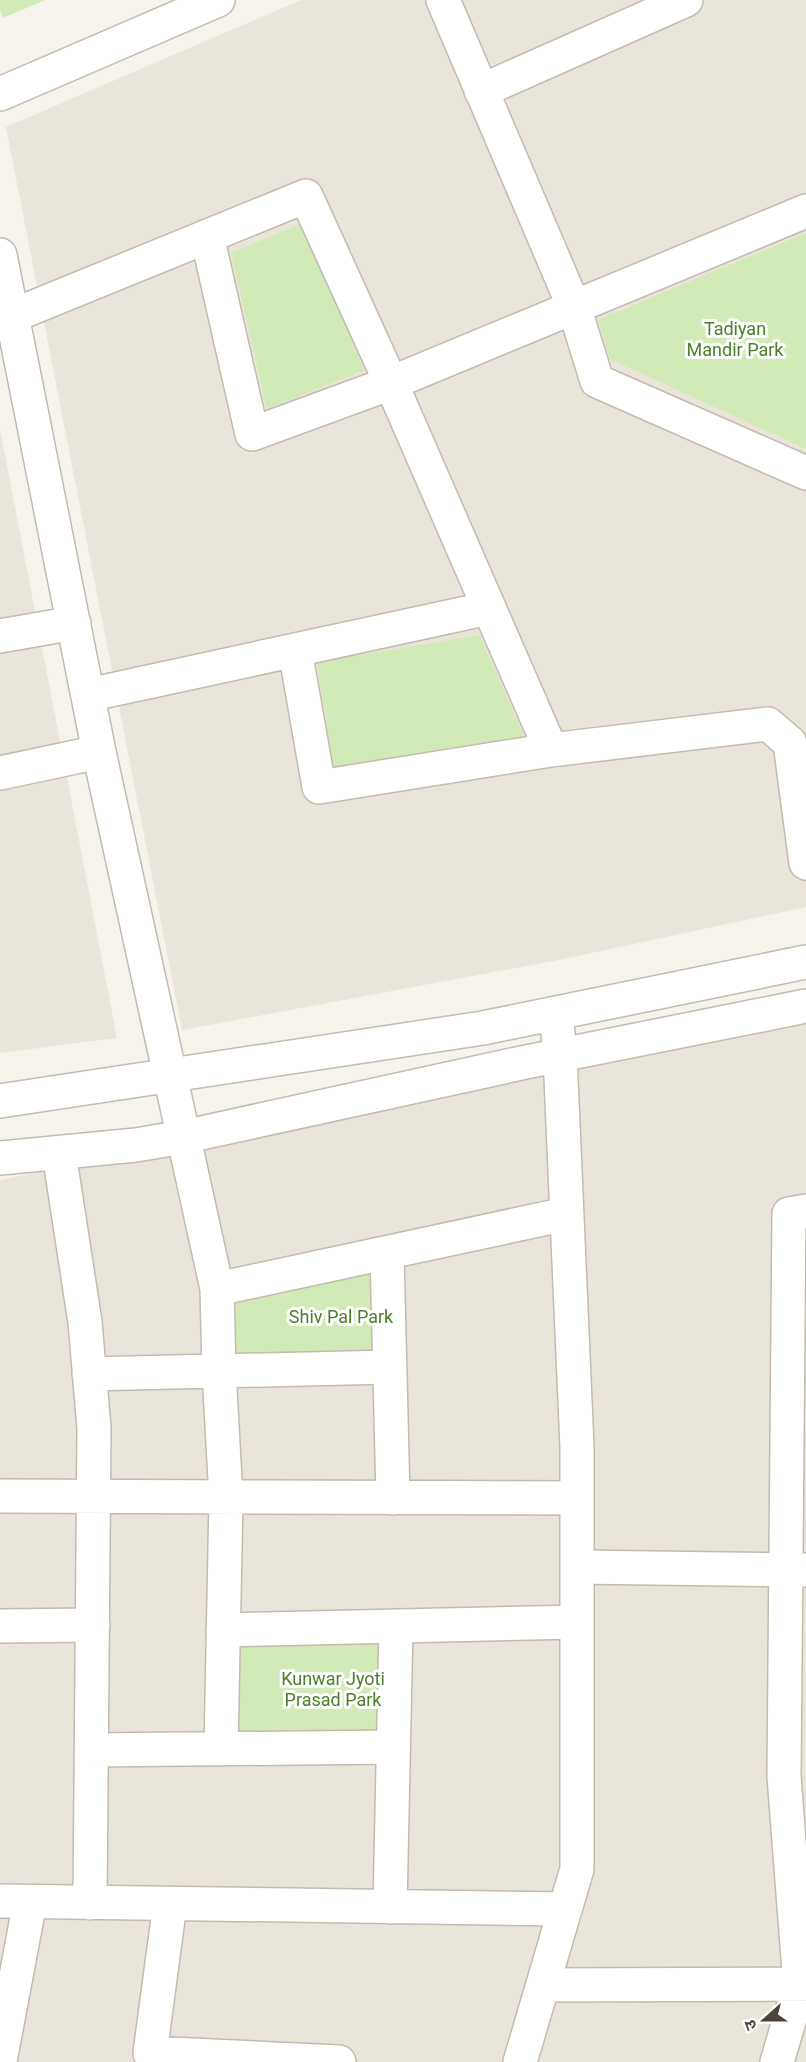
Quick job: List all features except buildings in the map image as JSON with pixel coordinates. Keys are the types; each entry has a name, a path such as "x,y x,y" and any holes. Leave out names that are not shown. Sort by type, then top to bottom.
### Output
{"street":[{"path":"0,94 218,0"},
{"path":"442,0 574,307 597,381 806,473"},
{"path":"481,91 686,0"},
{"path":"12,316 306,196 391,383 551,750"},
{"path":"207,236 252,434 391,383 806,211"},
{"path":"0,255 99,752 217,1289 226,1498 221,1749"},
{"path":"88,695 489,608"},
{"path":"0,636 74,623"},
{"path":"295,650 319,787 551,750 768,724 790,743 806,863"},
{"path":"0,773 99,752"},
{"path":"0,1101 483,1028 806,962"},
{"path":"0,1158 136,1145 183,1137 560,1055 806,1006"},
{"path":"520,2062 577,1869 577,1435 560,1055 556,1013"},
{"path":"59,1153 85,1322 94,1428 90,1903"},
{"path":"777,2062 803,1984 795,1776 797,1400 789,1214 806,1211"},
{"path":"217,1289 566,1214"},
{"path":"387,1253 393,1498"},
{"path":"89,1374 390,1367"},
{"path":"0,1496 577,1498"},
{"path":"577,1567 796,1570"},
{"path":"223,1630 577,1622"},
{"path":"0,1626 93,1625"},
{"path":"390,1907 396,1626"},
{"path":"92,1750 393,1747"},
{"path":"0,2061 15,1902 565,1910"},
{"path":"170,1904 150,2053 339,2062"},
{"path":"543,1985 803,1984"}],"shaded area":[{"path":"301,0 806,0 806,907 559,960 182,1030 6,127"},
{"path":"0,429 117,1038 0,1053"},
{"path":"806,1013 806,2062 0,2062 0,1180"}],"green space":[{"path":"0,0 45,0 3,18"},
{"path":"303,223 364,370 267,409 231,253"},
{"name":"Tadiyan Mandir Park","path":"806,233 806,449 610,359 598,320"},
{"path":"479,635 526,740 334,771 317,662"},
{"name":"Shiv Pal Park","path":"376,1266 389,1358 230,1356 229,1299"},
{"name":"Kunwar Jyoti Prasad Park","path":"384,1636 383,1739 232,1738 233,1643"}]}
